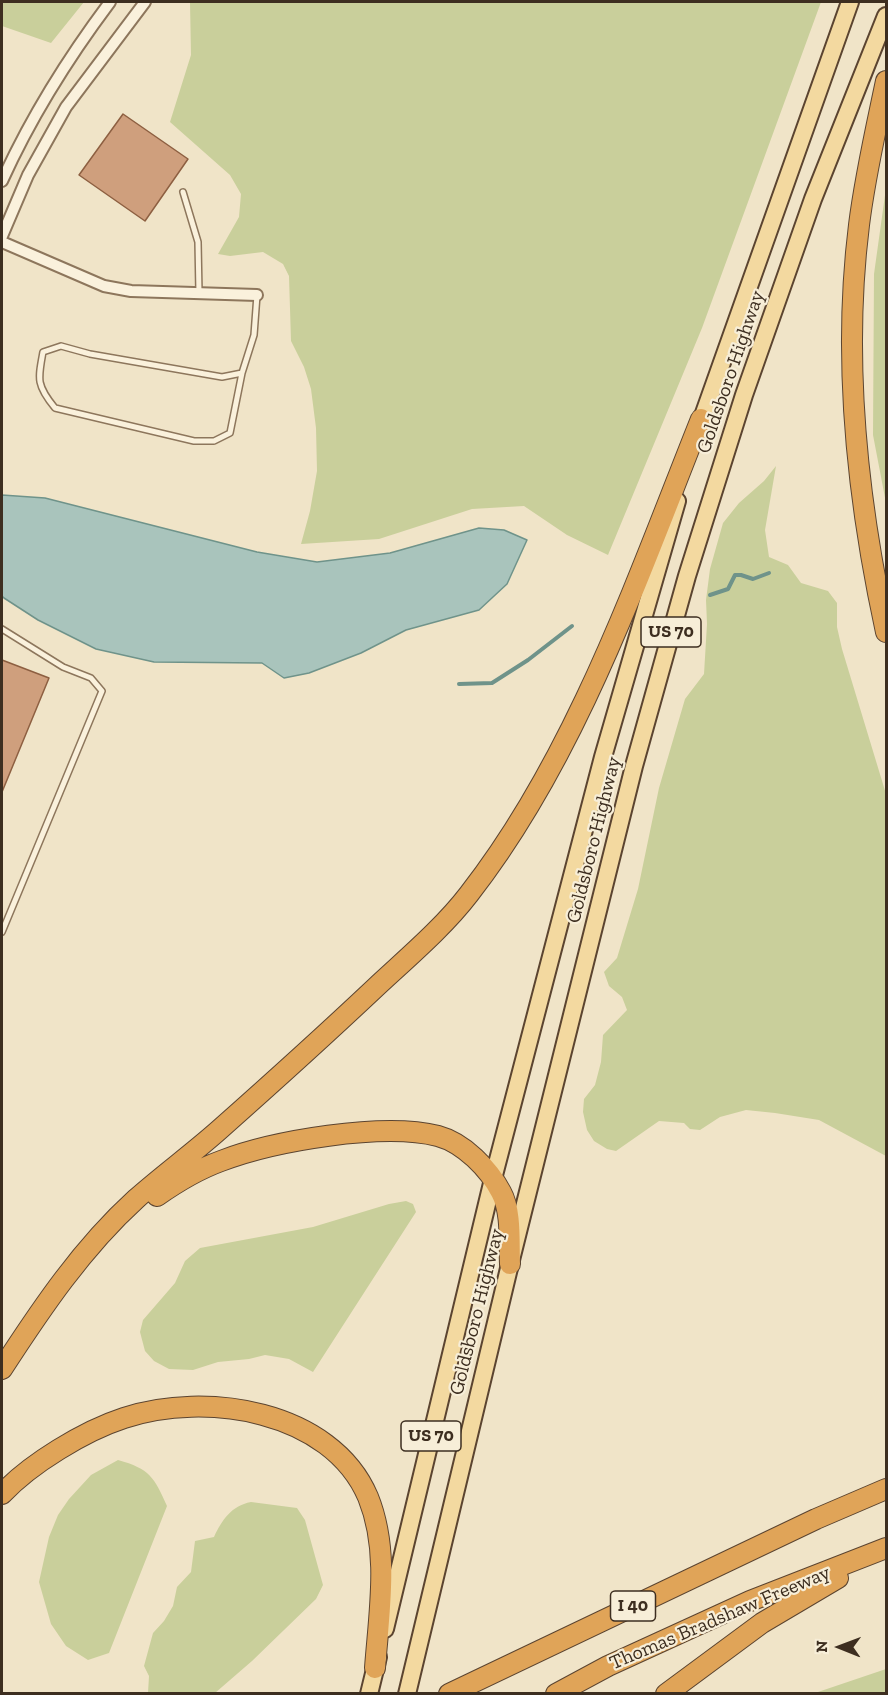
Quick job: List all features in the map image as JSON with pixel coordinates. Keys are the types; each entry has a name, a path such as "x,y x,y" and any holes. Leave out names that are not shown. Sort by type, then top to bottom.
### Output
{"highway":[{"path":"886,81 869,160 859,226 852,363 855,431 862,499 886,632"},
{"path":"2,1369 61,1282 96,1239 135,1200 217,1132 316,1043 411,955 468,896 512,832 565,740 617,628 701,419"},
{"path":"96,1239 176,1183 220,1161 263,1148 302,1141 378,1132 407,1132 439,1136 472,1155 493,1179 503,1194 507,1213 510,1264"},
{"path":"2,1494 32,1468 82,1436 146,1412 218,1407 260,1414 297,1427 332,1449 347,1463 367,1495 375,1517 380,1538 382,1573 375,1668"},
{"name":"I 40","path":"450,1694 816,1519 886,1489"},
{"path":"666,1694 762,1623 886,1550"},
{"name":"Thomas Bradshaw Freeway","path":"556,1694 608,1666 750,1601 886,1550"}],"main road":[{"name":"US 70","path":"369,1694 493,1179 603,756 701,419 850,2"},
{"name":"Goldsboro Highway","path":"407,1694 510,1264 634,766 687,576 744,395 809,210 886,16"}],"street":[{"path":"2,181 56,79 78,44 110,2"},
{"path":"2,236 28,175 66,107 145,2"},
{"path":"2,242 104,286 130,291 257,295"}],"lane":[{"path":"183,192 198,242 199,293"},
{"path":"242,373 222,377 90,354 61,346 43,352 38,378 44,394 55,408 194,441 214,441 230,433 242,373 254,334 257,295"},
{"path":"2,629 63,667 91,678 102,691 2,932"}],"green space":[{"path":"2,2 84,2 51,43 2,26"},
{"path":"190,2 821,2 702,328 608,555 567,535 524,506 472,509 379,539 301,544 317,471 316,428 311,389 304,367 291,341 289,276 283,264 263,252 230,256 218,254 239,217 241,194 230,175 170,122 191,55"},
{"path":"886,188 886,503 873,435 874,274"},
{"path":"776,466 765,530 769,557 788,565 801,583 828,591 837,603 837,627 842,649 886,794 886,1156 819,1120 746,1110 720,1117 700,1130 690,1129 684,1123 659,1121 616,1151 607,1149 594,1141 587,1130 583,1112 584,1099 595,1085 601,1062 603,1035 627,1010 622,997 609,986 604,972 617,958 638,889 659,788 685,699 704,674 706,600 710,569 723,523 739,503 764,481"},
{"path":"406,1201 413,1204 416,1212 313,1372 289,1359 265,1355 218,1362 193,1370 169,1369 154,1361 145,1351 140,1332 143,1320 175,1283 185,1261 200,1248 313,1227"},
{"path":"118,1460 137,1467 150,1476 167,1506 109,1653 88,1660 66,1646 51,1624 39,1582 49,1537 58,1515 91,1475"},
{"path":"251,1502 297,1508 305,1520 323,1585 316,1599 215,1693 148,1693 149,1676 144,1666 153,1633 173,1606 177,1587 191,1572 195,1541 214,1537 220,1525 233,1510"},
{"path":"886,1669 886,1693 815,1693"}],"water":[{"path":"2,495 45,498 257,552 317,562 390,553 479,528 504,530 527,540 507,584 479,610 406,630 361,653 309,673 284,678 262,663 154,662 96,649 38,620 4,598 2,596"}],"building":[{"path":"123,114 188,159 145,221 79,175"},
{"path":"2,660 49,678 2,792"}],"waterway":[{"path":"710,595 728,589 735,575 753,579 769,573"},
{"path":"459,684 492,683 528,660 572,626"}]}
